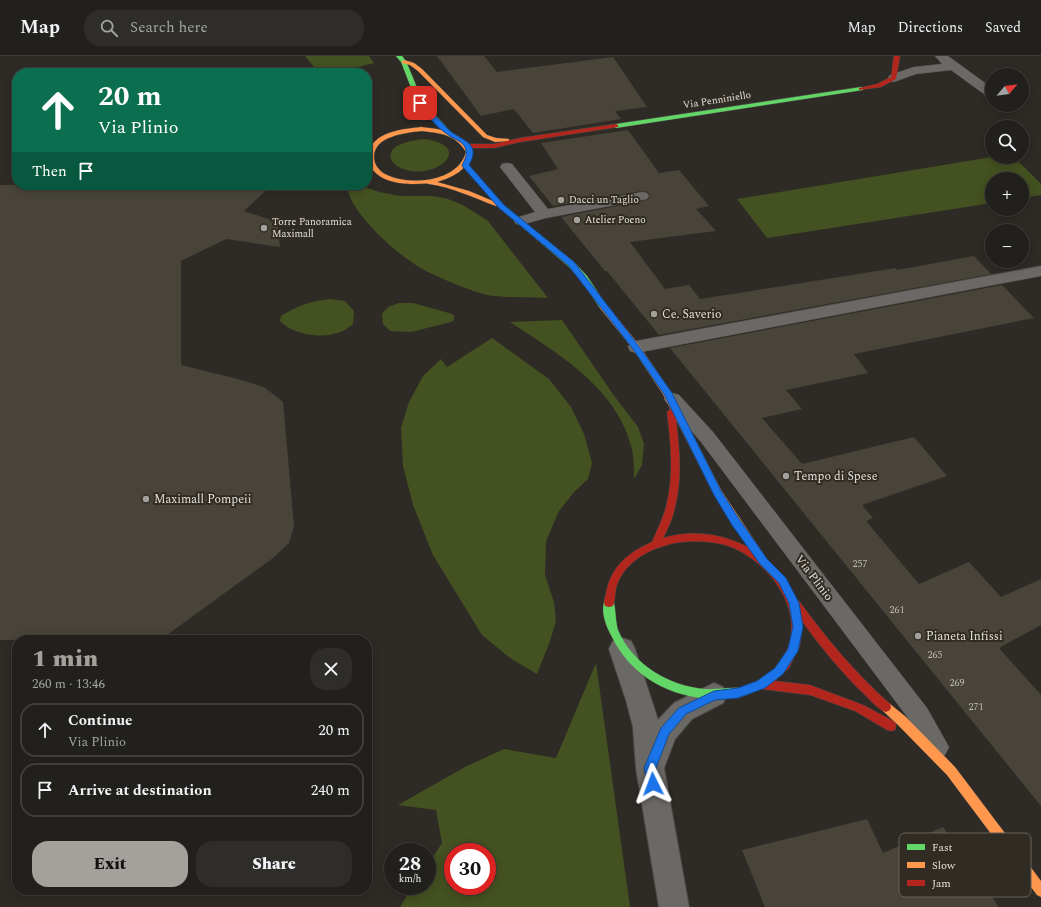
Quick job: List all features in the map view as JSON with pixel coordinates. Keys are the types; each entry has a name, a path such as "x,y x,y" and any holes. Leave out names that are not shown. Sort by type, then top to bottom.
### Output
{"main road":[{"path":"894,78 897,56"},
{"name":"Via Penniniello","path":"402,59 420,70 485,136 495,140 520,140"},
{"name":"Via Plinio","path":"402,59 420,103 448,133"},
{"name":"Via Penniniello","path":"468,146 494,146 520,140 870,88 879,86 894,78"},
{"name":"Via Plinio","path":"393,134 405,123"},
{"name":"Via Plinio","path":"372,151 374,147 382,140 393,134 406,130 421,129 448,133 460,139 468,146"},
{"path":"465,165 469,159 470,152 468,146"},
{"name":"Via Plinio","path":"372,164 377,171 387,177 415,183 431,182 445,178 457,172 465,165 502,207 571,264 636,347 667,393 717,492 764,562 782,580 794,603 827,648 865,690 902,721 951,771 998,833"},
{"name":"Via Plinio","path":"431,182 467,192 502,207"},
{"name":"Via Plinio","path":"657,542 672,502 675,455 674,431 667,393"},
{"name":"Via Plinio","path":"764,562 740,547 714,539 684,537 657,542 633,555 616,574 608,598 610,624 622,650 639,668 660,683 686,692 714,696 738,693 761,684 779,671 793,651 798,627 794,603"},
{"name":"Via Plinio","path":"761,684 810,690 859,708 896,728 951,771"},
{"name":"Via Plinio","path":"1031,878 1041,891"}],"street":[{"path":"622,650 639,700 646,727 650,768 674,907"},
{"path":"650,768 665,731 683,711 714,696"}],"lane":[{"path":"941,56 952,66 985,88"},
{"path":"894,78 919,70 952,66"},
{"path":"508,167 544,214"},
{"path":"520,221 544,214 642,196"},
{"path":"636,347 1041,272"},
{"name":"Via Plinio","path":"667,393 707,437 919,715 951,771"}],"green space":[{"path":"305,56 369,56 374,63 355,68 315,68"},
{"path":"424,139 439,143 447,148 449,155 438,167 416,171 403,169 393,162 391,159 391,154 397,146 414,140"},
{"path":"985,158 985,164 1021,164 1029,172 985,172 985,204 767,238 737,199"},
{"path":"1029,172 1041,184 1041,195 1029,197"},
{"path":"348,190 372,190 400,196 433,196 448,199 463,205 488,221 548,298 487,295 464,288 428,272 405,257 378,234 366,222 350,196"},
{"path":"330,299 345,301 354,311 353,324 341,332 330,335 307,334 292,329 280,321 281,316 298,307 317,301"},
{"path":"399,303 413,303 449,313 454,315 454,320 411,332 390,331 383,324 382,314 388,307"},
{"path":"562,320 615,397 638,427 644,444 642,465 634,479 634,460 632,449 624,427 613,408 599,390 566,360 510,322"},
{"path":"492,338 549,379 571,407 584,434 592,463 588,479 574,492 559,511 546,541 545,575 554,602 556,621 537,674 510,658 482,635 433,555 413,505 403,466 401,428 409,402 423,376 441,359 447,367"},
{"path":"596,663 630,907 400,907 407,895 436,895 436,852 442,843 436,810 398,805 465,767 504,749 556,758"}],"building":[{"path":"437,56 484,56 497,72 613,57 647,107 615,111 621,119 533,133 514,109 481,116"},
{"path":"628,130 659,173 679,170 709,206 696,209 716,231 630,242 665,289 689,285 700,299 896,268 897,270 974,256 991,274 659,335 561,217 647,200 650,197 648,192 642,191 553,206 529,176 558,169 541,143"},
{"name":"Maximall Pompeii","path":"0,185 12,185 12,190 267,190 244,211 277,222 280,247 226,239 181,261 181,365 264,387 283,402 294,526 289,543 273,558 167,635 12,635 12,640 0,640"},
{"path":"1002,285 1034,318 854,354 868,373 786,390 802,409 762,418 802,464 914,437 947,476 862,505 873,518 866,521 919,584 969,562 1001,597 1041,579 1041,625 999,648 1041,695 1041,806 670,348"},
{"path":"867,819 883,853 899,846 899,897 992,897 999,907 765,907 742,850"},
{"path":"943,827 947,833 929,833"}],"traffic: fast":[{"path":"399,56 404,62 420,103 449,133"},
{"path":"616,126 861,89"},
{"path":"465,165 502,207 571,264 584,278 603,306"},
{"path":"609,603 611,623 619,641 629,656 642,669 656,679 671,686 705,694 741,692"}],"traffic: slow":[{"path":"404,62 412,64 420,70 485,136 495,140 507,140"},
{"path":"372,162 377,171 381,174 401,181 413,182 437,180 448,176 457,171 465,163 469,152 465,145 455,136 443,132 421,129"},
{"path":"372,152 377,143 390,135 421,129"},
{"path":"431,182 467,192 498,205"},
{"path":"603,306 636,347 667,393 717,492 759,555"},
{"path":"886,707 902,721 951,771 998,833"},
{"path":"1031,878 1041,891"}],"traffic: jam":[{"path":"861,89 879,86 894,78 897,56"},
{"path":"467,146 494,146 520,140 616,126"},
{"path":"657,542 670,511 674,491 675,457 671,412"},
{"path":"684,537 706,538 741,547 763,561 780,580 791,601 796,623 795,645 785,665 767,681 741,692"},
{"path":"609,603 611,588 616,575 633,556 656,544 684,537"},
{"path":"795,604 837,658 860,684 886,707"},
{"path":"761,684 810,690 859,708 891,726"}],"place":[{"name":"Dacci un Taglio","path":"561,200"},
{"name":"Atelier Poeno","path":"577,220"},
{"name":"Torre Panoramica Maximall","path":"264,228"},
{"name":"Ce. Saverio","path":"654,314"},
{"name":"Tempo di Spese","path":"786,476"},
{"name":"Maximall Pompeii","path":"146,499"},
{"name":"Pianeta Infissi","path":"918,636"}],"route":[{"path":"420,103 424,110 448,133 460,139 468,146 470,152 469,159 465,165 502,207 550,245 571,264 584,278 595,296 636,347 667,393 717,492 764,562 782,580 794,603 798,627 793,651 779,671 761,684 738,693 714,696 683,711 665,731 650,768 653,784"}]}
